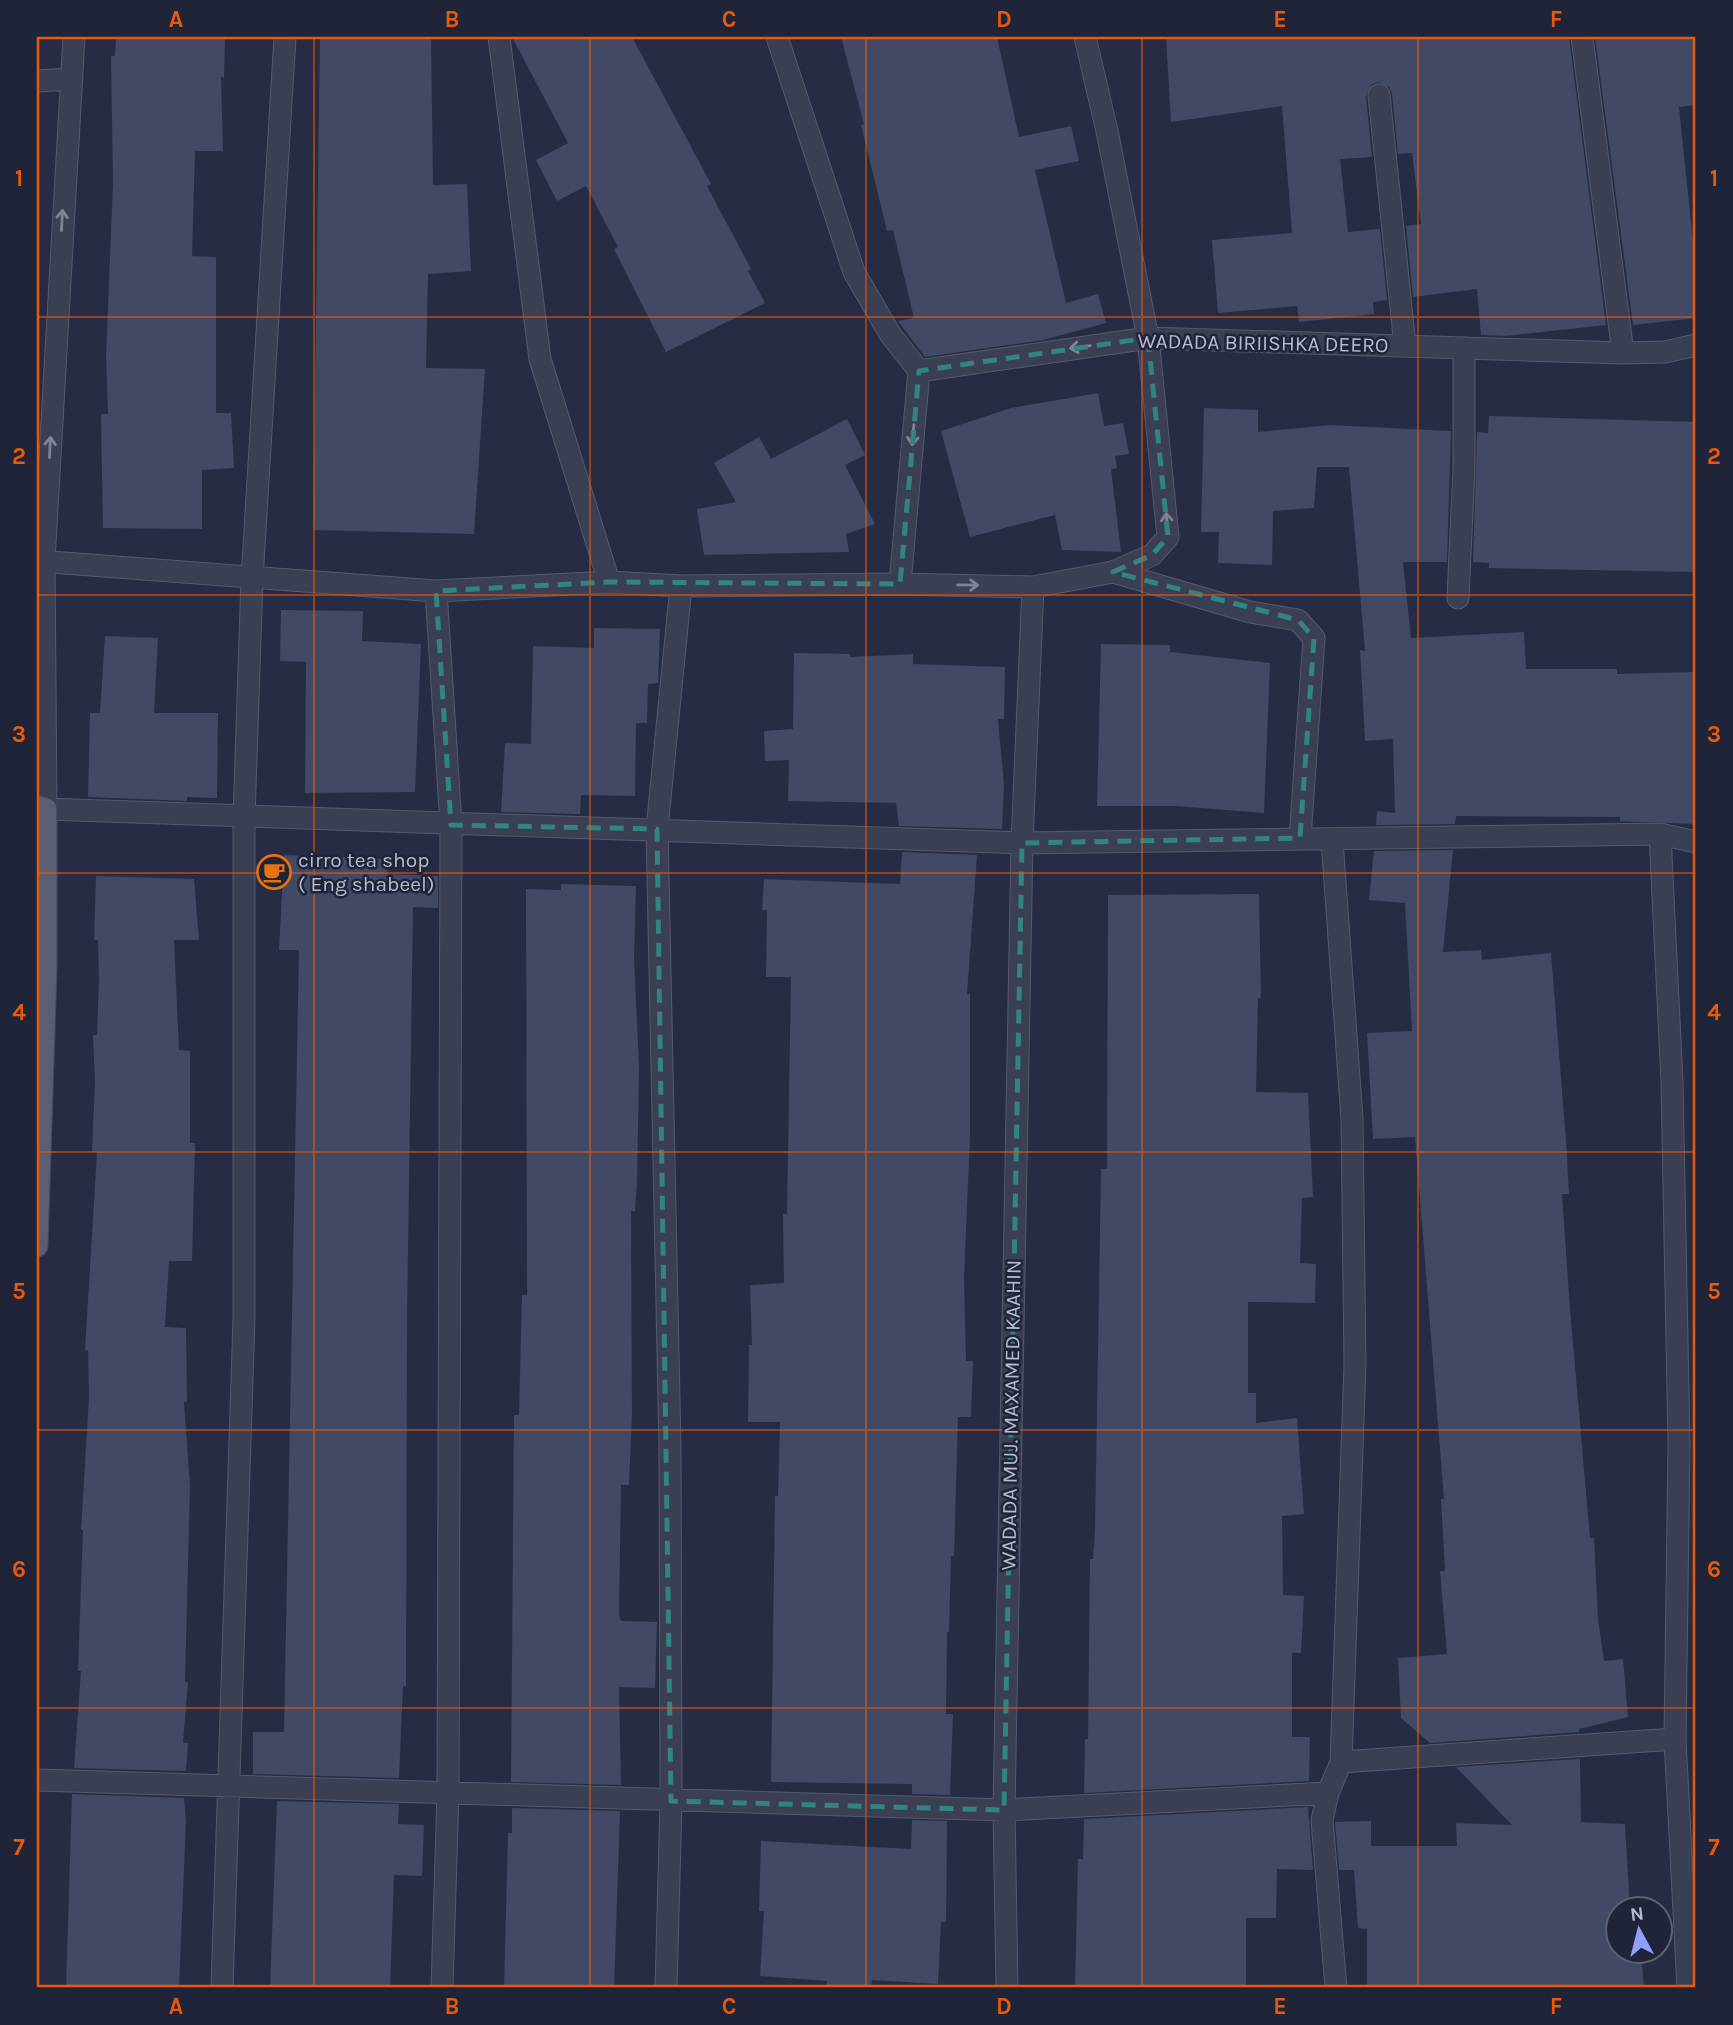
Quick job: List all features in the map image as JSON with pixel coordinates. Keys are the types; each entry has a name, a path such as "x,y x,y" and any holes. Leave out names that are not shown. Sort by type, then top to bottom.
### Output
{"main road":[{"path":"37,1247 46,969 41,808"}],"street":[{"path":"74,37 72,79 47,300 40,561 41,808 244,818 657,829 1022,843 1660,834 1696,842"},
{"path":"222,1988 226,1788 244,1318 244,818 252,579 285,37"},
{"path":"499,37 540,359 609,582"},
{"path":"777,37 854,272 890,334 919,370 900,584"},
{"path":"40,561 436,591 609,582 681,586 900,584 1033,587 1113,572 1152,555 1168,537 1148,338 1107,131 1085,37"},
{"path":"1582,37 1623,353"},
{"path":"37,81 72,79"},
{"path":"1379,95 1405,346"},
{"name":"WADADA BIRIISHKA DEERO","path":"919,370 1148,338 1623,353 1665,352 1696,345"},
{"path":"1458,598 1464,468 1464,348"},
{"path":"1113,572 1250,612 1298,620 1314,638 1300,838"},
{"path":"666,1988 671,1801 670,1435 657,829 681,586"},
{"name":"WADADA MUJ. MAXAMED KAAHIN","path":"1007,1988 1004,1810 1022,843 1033,587"},
{"path":"436,591 451,825 448,1791 442,1988"},
{"path":"1660,834 1672,1082 1679,1430 1675,1739 1688,1988"},
{"path":"1332,840 1352,1119 1355,1364 1341,1762 1328,1793 1322,1820 1336,1988"},
{"path":"1341,1762 1675,1739"},
{"path":"37,1780 226,1788 448,1791 671,1801 1004,1810 1328,1793"}],"highlighted area":[{"path":"1148,338 1168,537 1152,555 1113,572 1298,620 1314,638 1300,838 1022,843 1004,1810 671,1801 657,829 451,825 436,591 609,582 900,584 919,371"}],"building":[{"path":"116,37 225,37 224,78 221,77 223,151 195,151 192,256 216,257 216,413 231,413 234,468 202,470 202,529 103,528 101,414 108,414 106,356 113,183 111,56 115,56"},
{"path":"320,37 431,37 433,185 467,184 471,271 428,274 426,368 485,369 474,534 313,530"},
{"path":"512,37 632,37 711,184 707,186 751,269 748,271 765,303 666,352 614,249 618,247 586,186 557,201 536,160 568,143"},
{"path":"841,37 997,37 1019,137 1071,126 1079,161 1035,170 1066,303 1098,294 1106,323 1043,340 925,357 898,321 914,318 893,230 887,231 861,125 864,124"},
{"path":"1166,37 1569,37 1606,325 1505,336 1481,335 1477,289 1413,297 1406,226 1421,224 1412,153 1398,154 1392,93 1389,87 1378,82 1371,85 1366,96 1372,157 1340,159 1348,232 1380,229 1387,300 1373,302 1374,314 1299,322 1297,306 1218,313 1212,240 1292,233 1282,106 1171,122"},
{"path":"1595,37 1696,37 1696,105 1679,107 1696,271 1696,318 1633,325"},
{"path":"1098,393 1104,426 1123,423 1129,454 1115,456 1117,468 1111,469 1121,552 1062,550 1055,515 970,537 941,431 1011,408"},
{"path":"1204,408 1258,410 1258,432 1331,425 1451,431 1447,562 1403,562 1411,638 1524,632 1526,669 1617,669 1617,674 1696,672 1696,824 1620,821 1620,817 1456,816 1455,824 1376,825 1377,811 1395,813 1393,739 1365,741 1360,650 1365,651 1349,467 1317,467 1314,508 1273,511 1272,565 1218,563 1219,532 1201,532"},
{"path":"1489,416 1696,422 1696,572 1489,568 1489,563 1473,562 1477,432 1488,433"},
{"path":"847,419 865,455 845,465 875,524 846,534 849,552 704,555 697,509 736,502 714,463 759,437 771,459"},
{"path":"281,610 363,611 362,641 421,644 415,792 305,793 306,662 280,661"},
{"path":"594,628 660,629 658,683 648,684 647,723 636,723 635,796 581,795 580,814 501,812 505,743 531,744 533,646 594,648"},
{"path":"105,636 158,638 154,713 218,713 217,798 187,797 187,801 88,797 90,713 100,713"},
{"path":"1101,644 1170,645 1170,652 1270,663 1264,813 1175,806 1097,806"},
{"path":"794,653 850,654 850,657 913,654 913,664 1005,667 1004,719 998,719 1004,785 1002,829 899,826 896,803 788,801 789,760 765,761 764,731 793,729"},
{"path":"1453,850 1443,952 1481,950 1482,960 1551,953 1569,1194 1562,1194 1570,1309 1590,1538 1594,1538 1598,1619 1604,1661 1623,1659 1628,1717 1579,1729 1579,1732 1430,1743 1401,1718 1398,1658 1447,1654 1440,1571 1445,1571 1441,1499 1444,1499 1415,1137 1373,1139 1367,1033 1412,1031 1405,903 1369,900 1374,851"},
{"path":"902,852 977,855 967,994 970,994 970,1136 964,1278 966,1361 973,1361 971,1417 958,1417 954,1556 951,1556 947,1632 946,1714 953,1714 950,1795 912,1794 912,1784 771,1782 775,1496 778,1496 780,1422 748,1422 749,1345 752,1345 750,1285 784,1283 783,1214 787,1214 791,977 766,977 767,910 762,910 764,879 900,884"},
{"path":"284,855 386,859 388,874 438,876 438,908 413,907 407,1320 406,1686 403,1686 399,1778 253,1774 253,1732 284,1732 299,950 279,950"},
{"path":"96,876 194,879 199,940 174,940 179,1050 190,1051 190,1143 195,1143 192,1261 169,1261 165,1327 186,1328 187,1402 184,1402 190,1486 185,1682 188,1682 183,1743 188,1743 186,1771 74,1768 81,1671 78,1671 81,1530 89,1397 88,1350 85,1350 97,1152 92,1152 95,1081 93,1035 97,1035 99,980 98,940 94,940"},
{"path":"561,884 636,886 634,958 639,1067 637,1183 635,1211 631,1211 632,1414 629,1485 621,1485 619,1615 621,1621 657,1622 655,1688 619,1687 621,1785 511,1782 514,1415 519,1415 522,1295 527,1295 526,889 561,890"},
{"path":"1259,894 1261,998 1258,998 1256,1092 1308,1093 1313,1197 1302,1198 1300,1263 1316,1264 1315,1303 1248,1302 1248,1393 1256,1393 1256,1423 1297,1418 1304,1514 1282,1516 1283,1595 1304,1596 1301,1653 1292,1653 1292,1737 1310,1737 1309,1781 1084,1793 1085,1739 1088,1739 1090,1559 1093,1559 1095,1529 1101,1169 1107,1169 1108,895"},
{"path":"1580,1759 1581,1822 1625,1824 1629,1896 1604,1896 1604,1966 1642,1966 1644,1988 1367,1988 1367,1929 1358,1928 1354,1870 1339,1870 1335,1822 1371,1821 1371,1846 1457,1846 1456,1823 1512,1825 1456,1767"},
{"path":"72,1794 184,1798 186,1821 179,1988 66,1988"},
{"path":"277,1801 399,1804 398,1824 424,1825 422,1876 394,1875 390,1988 270,1988"},
{"path":"1308,1807 1313,1870 1277,1869 1276,1918 1246,1918 1246,1988 1075,1988 1078,1859 1083,1859 1084,1819"},
{"path":"512,1808 620,1811 614,1988 504,1988 508,1833 512,1833"},
{"path":"912,1820 947,1821 946,1922 941,1922 938,1984 872,1980 871,1988 826,1988 827,1981 760,1976 764,1911 759,1911 761,1841 911,1849"}],"place":[{"name":"cirro tea shop ( Eng shabeel)","path":"274,872"}]}
